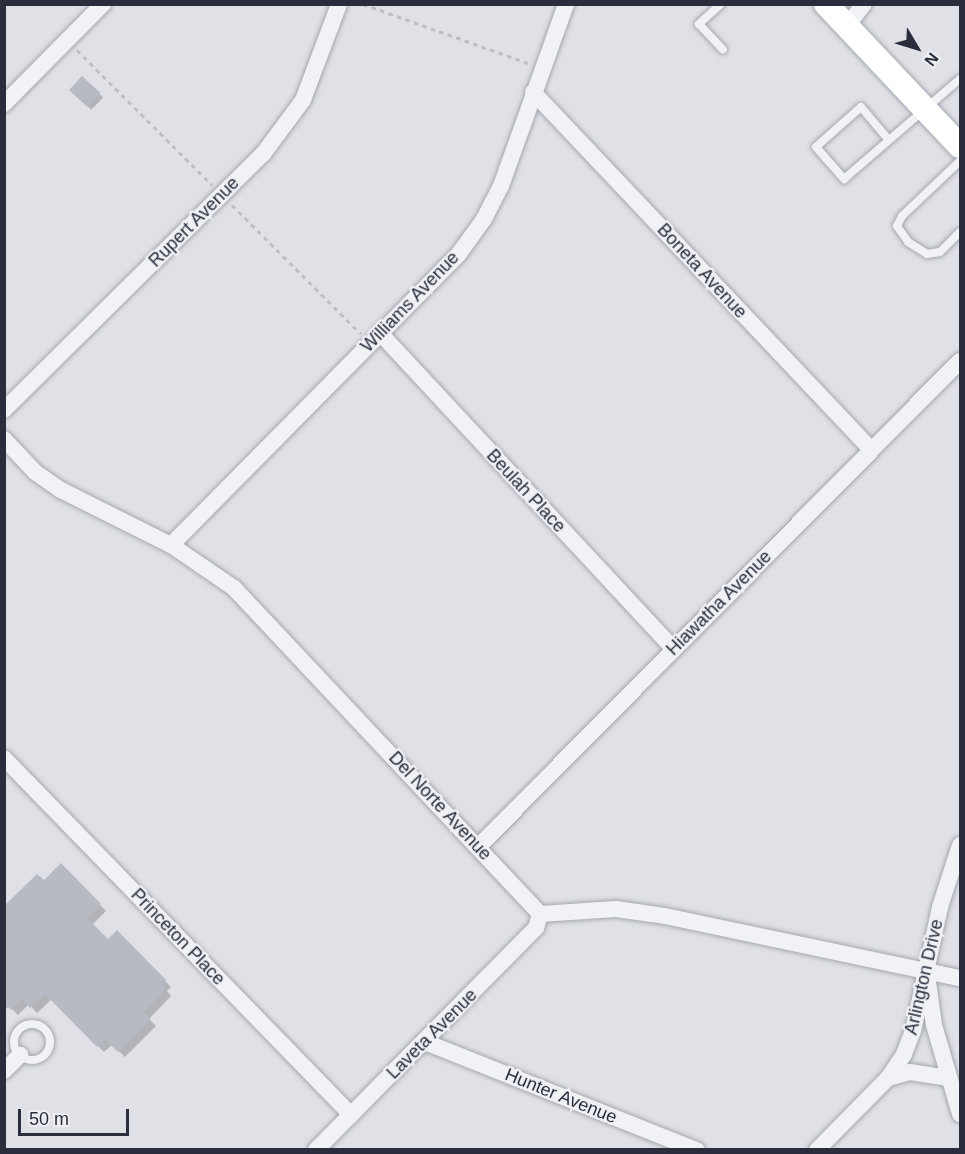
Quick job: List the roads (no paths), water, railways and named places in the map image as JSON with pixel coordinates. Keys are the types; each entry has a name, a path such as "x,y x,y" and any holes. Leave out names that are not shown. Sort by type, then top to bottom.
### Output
{"main road":[{"path":"826,4 924,108 957,138"}],"street":[{"path":"4,104 103,4"},
{"name":"Rupert Avenue","path":"4,410 263,153 303,100 339,4"},
{"name":"Williams Avenue","path":"171,545 458,255 484,219 501,186 566,4"},
{"path":"846,27 864,4"},
{"name":"Boneta Avenue","path":"533,92 871,450"},
{"name":"Beulah Place","path":"380,333 673,648"},
{"name":"Hiawatha Avenue","path":"479,846 960,361"},
{"name":"Del Norte Avenue","path":"4,439 35,472 61,490 171,545 234,588 479,846 540,914"},
{"name":"Princeton Place","path":"4,758 351,1115"},
{"name":"Arlington Drive","path":"817,1149 888,1078 913,1031 943,897 960,845"},
{"path":"540,914 616,909 960,978"},
{"name":"Laveta Avenue","path":"316,1149 536,928 540,914"},
{"path":"926,970 934,1025 960,1114"},
{"name":"Hunter Avenue","path":"425,1042 697,1149"},
{"path":"4,1071 20,1055"},
{"path":"888,1078 910,1071 948,1078"}],"lane":[{"path":"721,4 699,24 723,50"},
{"path":"888,140 861,107 816,147 844,179 960,79"},
{"path":"960,161 902,216 897,226 908,242 927,254 940,252 960,232"},
{"path":"25,1025 42,1027 50,1042 46,1053 30,1060 20,1055 14,1045 16,1033 25,1025"}]}
